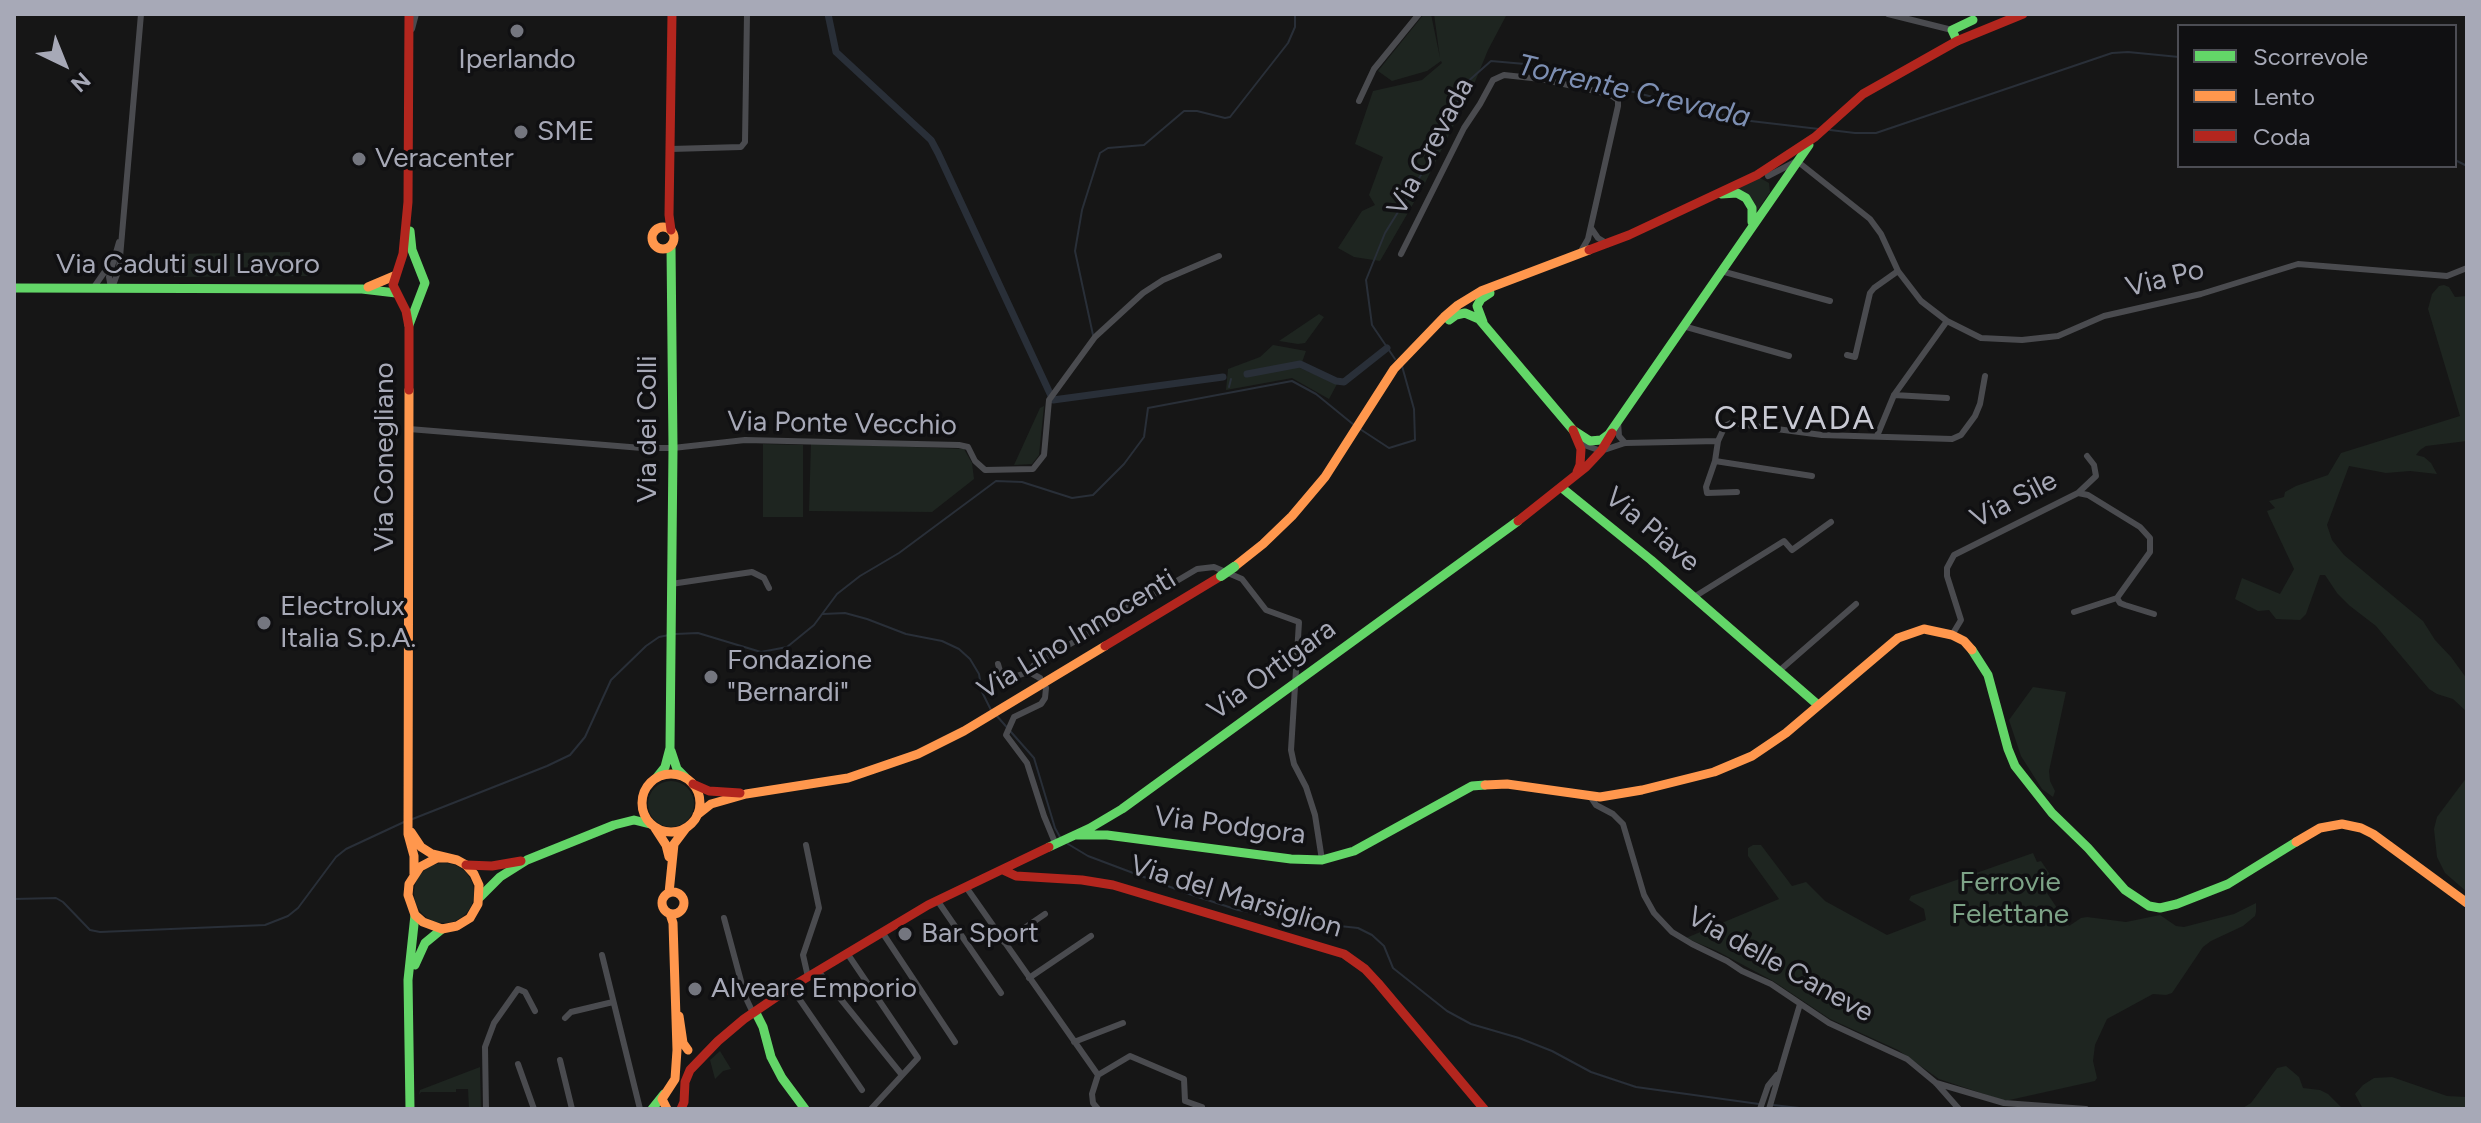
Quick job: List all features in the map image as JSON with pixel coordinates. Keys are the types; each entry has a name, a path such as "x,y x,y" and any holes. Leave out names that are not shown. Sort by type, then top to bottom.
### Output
{"main road":[{"path":"408,202 403,254 393,285 397,294 408,300 418,297 424,288 424,278 412,250 408,202 409,14"},
{"name":"Via dei Colli","path":"670,748 673,448 670,273 674,239 669,208 672,14"},
{"path":"1516,279 1485,296 1479,302 1478,313 1573,430 1585,439 1596,442 1609,434 1815,137 1863,94 1954,35 1975,23 2023,14"},
{"path":"1416,345 1444,317 1481,291 1608,244 1763,175 1815,137"},
{"path":"1763,175 1774,183 1775,191"},
{"path":"1714,195 1733,193 1746,198 1753,213 1748,231"},
{"name":"Via dei Colli","path":"669,208 652,236 670,273"},
{"path":"659,227 671,230"},
{"path":"659,249 671,246"},
{"path":"396,274 412,268 421,273"},
{"name":"Via Caduti sul Lavoro","path":"362,289 396,274"},
{"name":"Via Caduti sul Lavoro","path":"14,288 362,289 397,294"},
{"name":"Via Conegliano","path":"397,294 406,311 409,327 408,826 414,874"},
{"name":"Via Conegliano","path":"409,327 418,297"},
{"path":"1416,345 1460,313 1474,316 1486,326"},
{"name":"Via Lino Innocenti","path":"697,815 711,804 746,794 848,778 918,754 1007,706 1221,576 1263,544 1325,477 1394,369 1416,345"},
{"path":"1569,481 1601,451 1618,421"},
{"path":"1569,481 1580,465 1582,453 1573,430"},
{"name":"Via Piave","path":"1569,481 1579,500 1818,705"},
{"name":"Via Ortigara","path":"693,1068 716,1043 753,1013 847,953 937,900 1102,822 1569,481"},
{"name":"Via Podgora","path":"1074,836 1121,836 1291,859 1322,860 1354,851 1472,786 1507,784 1590,796 1642,790 1734,765 1770,745 1898,638 1924,629 1952,635"},
{"path":"1952,635 1964,641 1988,675 2008,749 2029,786 2125,890 2149,906 2160,908 2177,904 2228,884 2320,828 2342,824 2373,834 2467,903"},
{"path":"614,825 631,812 641,800 646,787 665,767 670,748"},
{"path":"666,1109 662,1103 675,1079 677,1061 673,917 683,905 682,898 672,890 671,864 674,844 697,815 700,799 677,769 670,748"},
{"path":"657,777 666,774 689,781"},
{"name":"Via Lino Innocenti","path":"689,781 709,791 746,794"},
{"path":"641,800 645,817 666,845 671,864"},
{"path":"415,915 432,927 457,926 470,918 480,897 500,877 527,860 614,825 634,820 671,832 686,828"},
{"path":"1102,822 1101,829 1105,835"},
{"name":"Via Podgora","path":"1102,822 1121,836"},
{"path":"408,826 421,847 432,854 466,865 492,866 527,860"},
{"path":"410,1109 408,980 415,915 408,895 414,874 428,861 447,858"},
{"path":"466,865 479,885 480,897"},
{"name":"Via del Marsiglion","path":"1003,870 1016,876 1113,885 1344,954 1378,983 1484,1109"},
{"path":"672,890 664,897 662,904 673,917"},
{"path":"410,1015 413,972 418,957 425,943 442,929"},
{"path":"675,1002 683,1040 697,1059 685,1082 681,1108"},
{"path":"763,1027 766,1005"},
{"path":"753,1013 763,1027 771,1057 782,1078 805,1109"},
{"name":"Via Ortigara","path":"690,1051 703,1050 716,1043"},
{"path":"677,1061 681,1051 690,1051"},
{"path":"677,1061 684,1071 693,1068"},
{"path":"653,1109 667,1092 676,1090 683,1095"},
{"path":"653,1109 666,1109"}],"street":[{"path":"111,288 119,269 141,14"},
{"path":"409,44 416,14"},
{"path":"671,149 741,147 745,142 747,14"},
{"path":"1359,101 1374,69 1419,14"},
{"path":"1888,14 1954,35"},
{"name":"Via Crevada","path":"1401,254 1460,134 1491,83 1500,76 1512,76 1609,94 1618,100 1591,227 1586,245 1578,255"},
{"path":"1763,175 1797,161"},
{"name":"Via Po","path":"1797,161 1870,219 1913,293 1947,321 1981,338 2042,338 2074,330 2104,316 2201,294 2298,264 2447,276 2467,268"},
{"path":"1591,227 1598,238 1608,244"},
{"path":"111,288 109,277 122,235"},
{"name":"Via Ponte Vecchio","path":"673,448 745,440 959,445 968,447 975,461 985,470 1033,469 1044,455 1049,400 1095,337 1150,288 1219,256"},
{"path":"93,288 114,257"},
{"path":"119,269 123,281 133,288"},
{"path":"1721,271 1830,301"},
{"path":"1847,355 1855,357 1870,293 1898,271"},
{"path":"1877,436 1894,395 1947,321"},
{"path":"1683,326 1789,356"},
{"path":"1737,492 1707,493 1706,487 1718,441 1729,423 1822,435 1952,439 1961,435 1975,416 1985,376"},
{"path":"1894,395 1947,398"},
{"path":"1618,421 1619,436 1625,443"},
{"path":"409,429 611,447 673,448"},
{"path":"1573,430 1587,446 1601,451 1625,443 1718,441"},
{"path":"2078,493 2096,476 2094,465 2087,456"},
{"path":"1715,461 1812,476"},
{"name":"Via Sile","path":"1952,635 1961,620 1947,576 1954,555 2078,493 2088,495 2140,527 2150,538 2150,552 2117,598"},
{"name":"Via Piave","path":"1694,597 1784,541 1792,550 1831,522"},
{"path":"1029,672 1034,665 1091,632 1125,607 1153,595 1191,571 1210,567 1242,579 1266,610 1299,622 1291,757 1315,815 1322,860"},
{"path":"671,584 752,572 764,578 769,588"},
{"path":"2074,612 2117,598 2120,603 2154,614"},
{"path":"1779,671 1856,604"},
{"path":"998,664 1000,671 1009,676 1029,672 1040,678"},
{"path":"1046,688 1041,704 1019,713 1009,723 1007,740 1029,768 1044,816 1058,844"},
{"name":"Via delle Caneve","path":"1590,796 1596,805 1618,818 1626,830 1640,886 1663,924 1681,939 1771,984 1829,1023 1896,1053 1920,1068 1959,1109"},
{"path":"806,845 819,908 803,955 808,977"},
{"path":"966,887 1098,1075"},
{"path":"937,900 1001,993"},
{"path":"1004,942 1045,914"},
{"path":"724,918 745,996 753,1013"},
{"path":"882,932 955,1042"},
{"path":"1029,978 1091,936"},
{"path":"847,953 918,1058 871,1109"},
{"path":"602,955 640,1109"},
{"path":"818,971 902,1075"},
{"path":"791,987 862,1090"},
{"path":"486,1109 485,1047 494,1023 518,989 525,992 535,1011"},
{"path":"565,1018 571,1012 613,1002"},
{"path":"1769,1109 1800,1004"},
{"path":"1074,1042 1123,1023"},
{"path":"1095,1107 1092,1094 1098,1075 1130,1056 1184,1079 1185,1101 1202,1107"},
{"path":"560,1060 572,1109"},
{"path":"518,1064 534,1109"},
{"path":"1760,1106 1768,1086 1779,1073"},
{"path":"1936,1083 2004,1103 2086,1109"}],"green space":[{"path":"1424,14 1431,14 1440,58 1434,14 1507,14 1424,185 1380,261 1354,257 1338,248 1362,211 1375,205 1369,195 1383,157 1355,144 1373,91 1422,80 1442,63 1427,71 1392,81 1378,71"},
{"path":"1760,178 1769,183 1770,192 1757,211 1734,188"},
{"path":"290,252 290,260 308,261 309,276 174,277 174,254"},
{"path":"2444,285 2455,297 2467,296 2467,441 2426,446 2420,450 2416,455 2431,463 2437,474 2410,471 2386,473 2349,466 2327,525 2332,540 2344,555 2423,621 2451,657 2467,679 2467,712 2453,699 2429,689 2376,626 2337,593 2325,575 2320,575 2306,614 2300,620 2276,619 2269,610 2258,611 2235,599 2242,578 2280,594 2294,569 2267,511 2275,508 2269,501 2284,497 2285,492 2296,486 2328,475 2341,453 2460,416 2428,309 2432,294"},
{"path":"1319,314 1324,317 1305,343 1279,341"},
{"path":"1273,345 1306,351 1300,368 1337,384 1329,399 1292,378 1226,390 1228,369 1260,357"},
{"path":"1044,406 1039,455 1032,464 1014,465 1040,408"},
{"path":"811,443 964,449 972,463 974,479 932,512 809,511"},
{"path":"763,444 803,445 803,517 763,517"},
{"path":"2033,687 2066,692 2049,771 2055,791 2053,797 2042,789 2021,756 2009,720"},
{"path":"2467,777 2467,892 2445,873 2437,857 2434,829 2437,817"},
{"path":"671,781 687,788 694,804 687,820 671,827 655,820 648,804 655,788"},
{"name":"Ferrovie Felettane","path":"1761,845 1792,886 1806,882 1825,901 1887,935 1926,920 1924,909 1909,900 1911,896 2033,853 2057,885 2047,893 2069,926 2087,917 2126,922 2160,915 2176,926 2184,927 2234,914 2256,903 2256,912 2243,926 2203,947 2172,993 2153,994 2107,1019 2095,1045 2095,1081 2005,1101 1939,1079 1898,1050 1830,1019 1773,981 1686,938 1779,899 1748,856 1748,848"},
{"path":"444,863 466,871 474,893 466,915 444,923 422,915 414,893 422,871"},
{"path":"720,1051 731,1069 723,1071 715,1079 710,1060"},
{"path":"2286,1066 2299,1077 2303,1088 2328,1094 2343,1109 2241,1109 2251,1103 2277,1068"},
{"path":"480,1067 481,1109 469,1109 468,1089 421,1092 419,1095 420,1090"},
{"path":"2392,1077 2447,1096 2467,1097 2467,1109 2363,1109 2355,1094 2363,1085 2374,1078"}],"waterway":[{"path":"828,14 836,52 931,140 1053,400 1223,377"},
{"path":"1093,335 1075,251 1082,210 1100,153 1108,148 1144,145 1184,111 1230,117 1288,43 1295,27 1295,14"},
{"name":"Torrente Crevada","path":"1830,130 1876,133 2112,53 2177,57"},
{"name":"Torrente Crevada","path":"1395,359 1372,325 1366,280 1385,233 1442,141 1465,84 1491,61 1525,64 1742,120 1819,129"},
{"name":"Torrente Crevada","path":"2457,161 2467,166"},
{"path":"1247,374 1300,364 1344,382 1387,348"},
{"name":"Torrente Crevada","path":"1360,429 1389,448 1415,440 1414,409 1402,366"},
{"path":"1229,387 1231,379"},
{"name":"Torrente Crevada","path":"675,634 698,633 761,652 787,647 814,625 837,594 899,553 996,481 1022,482 1072,498 1093,495 1124,464 1144,437 1148,408 1292,381 1316,394 1354,425"},
{"path":"823,614 845,613 906,634 942,641 959,649 979,674 982,692 991,710"},
{"name":"Torrente Crevada","path":"410,820 570,755 585,737 611,680 646,646 659,637 669,635"},
{"path":"996,715 1034,758 1060,837"},
{"name":"Torrente Crevada","path":"14,899 56,898 90,930 100,932 265,925 288,916 298,908 336,857 346,849 404,822"},
{"path":"1068,844 1088,856 1238,910 1358,928 1384,946 1393,968 1447,1011 1471,1024 1552,1051 1591,1072 1636,1087 1759,1104"},
{"path":"1773,1105 1808,1109"}],"traffic: fast":[{"path":"1957,41 1952,30 1973,20"},
{"path":"1449,320 1465,313 1479,319 1573,430 1590,441 1601,440 1609,434 1809,145"},
{"path":"1721,194 1737,193 1746,198 1752,208 1752,222"},
{"path":"409,325 425,283 412,250 410,231"},
{"path":"657,777 665,767 670,748 673,448 671,246"},
{"path":"14,288 362,289 396,293"},
{"path":"1483,322 1477,306 1490,293"},
{"path":"1562,488 1651,560 1818,705"},
{"path":"1049,847 1122,809 1518,521"},
{"path":"1221,576 1234,567"},
{"path":"1972,650 1988,675 2015,766 2052,813 2125,890 2149,906 2160,908 2177,904 2228,884 2296,842"},
{"path":"671,751 677,769 685,777"},
{"path":"1077,835 1107,835 1291,859 1322,860 1354,851 1472,786 1485,785"},
{"path":"480,897 500,877 527,860 614,825 634,820 650,824"},
{"path":"410,1109 408,980 415,915"},
{"path":"415,965 425,943 442,929"},
{"path":"753,1013 763,1027 771,1057 782,1078 805,1109"},
{"path":"652,1109 664,1094"}],"traffic: slow":[{"path":"663,227 671,230 674,238 671,246 663,249 655,246 652,238 655,230 663,227"},
{"path":"1234,567 1292,516 1325,477 1394,369 1444,317 1481,291 1589,250"},
{"path":"368,287 394,276"},
{"path":"409,390 408,834 414,856 414,874"},
{"path":"1485,785 1507,784 1600,797 1714,772 1752,756 1786,733 1898,638 1924,629 1952,635 1972,650"},
{"path":"697,815 711,804 746,794 848,778 918,754 964,731 1105,646"},
{"path":"671,774 692,782 700,803 692,824 671,832 650,824 642,803 650,782 671,774"},
{"path":"2296,842 2320,828 2342,824 2361,828 2467,903"},
{"path":"655,828 666,845 669,857"},
{"path":"669,893 674,844 686,828"},
{"path":"411,832 421,847 432,854 457,860 466,865 479,885 478,904 470,918 457,926 442,929 423,922 415,915 408,895 409,884 420,867 437,858 447,858"},
{"path":"673,892 684,903 673,914 662,903 673,892"},
{"path":"667,1109 662,1099 675,1079 677,1050 673,923 670,914"},
{"path":"679,1016 683,1043 688,1050"}],"traffic: jam":[{"path":"409,14 408,202 403,254 393,285 406,311 409,327 409,390"},
{"path":"671,230 672,14"},
{"path":"1589,250 1629,235 1757,175 1815,137 1863,94 1957,41 2023,14"},
{"path":"1573,430 1581,449 1577,472"},
{"path":"1518,521 1586,467 1612,433"},
{"path":"1105,646 1221,576"},
{"path":"693,784 709,791 740,793"},
{"path":"681,1109 690,1070 744,1019 791,987 928,905 1049,847"},
{"path":"466,865 492,866 521,861"},
{"path":"1003,870 1016,876 1113,885 1344,954 1378,983 1484,1109"}],"place":[{"name":"Iperlando","path":"517,31"},
{"name":"SME","path":"521,132"},
{"name":"Veracenter","path":"359,159"},
{"name":"Electrolux Italia S.p.A.","path":"264,623"},
{"name":"Fondazione \"Bernardi\"","path":"711,677"},
{"name":"Bar Sport","path":"905,934"},
{"name":"Alveare Emporio","path":"695,989"}],"district":[{"name":"CREVADA","path":"1795,420"}]}
